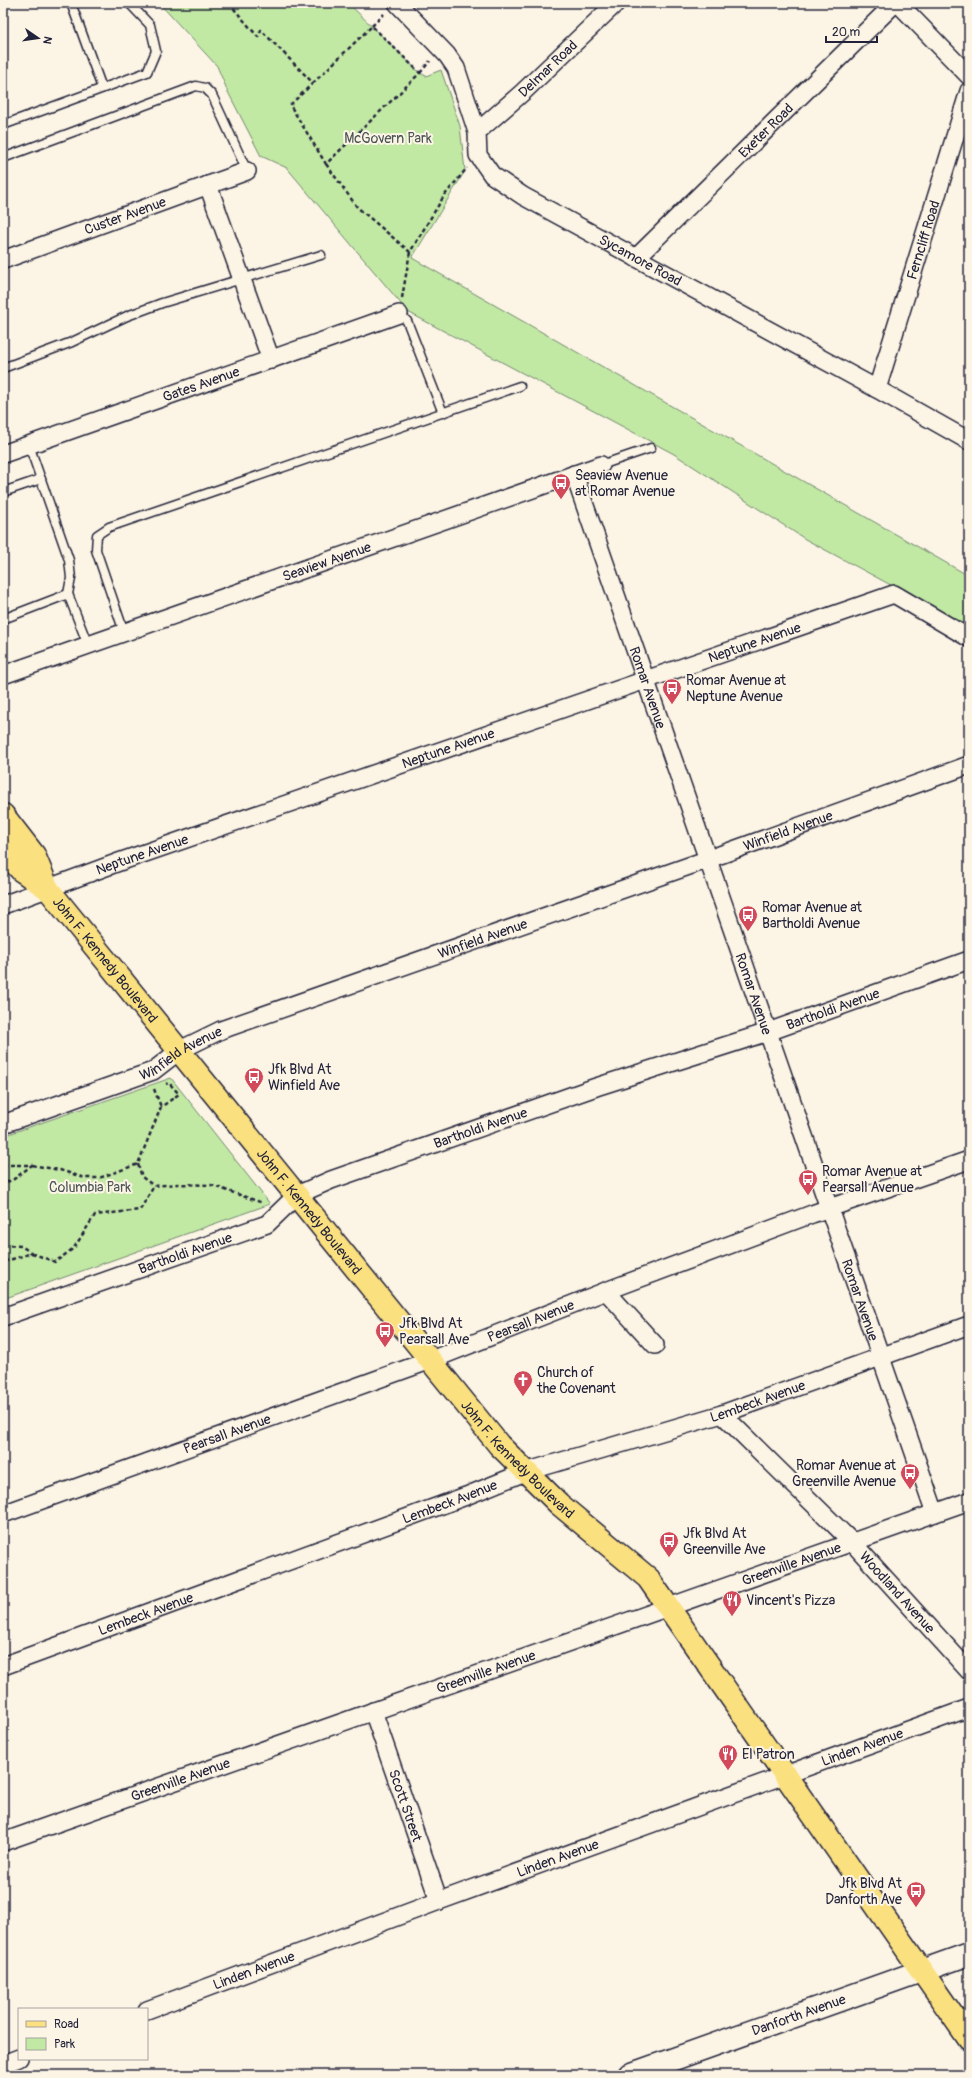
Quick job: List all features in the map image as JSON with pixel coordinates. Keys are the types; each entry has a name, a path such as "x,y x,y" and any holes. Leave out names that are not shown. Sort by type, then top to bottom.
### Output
{"main road":[{"name":"John F. Kennedy Boulevard","path":"3,815 34,855 48,889"},
{"name":"John F. Kennedy Boulevard","path":"3,850 22,871 48,889 499,1445 559,1504 648,1578 922,1971 963,2016 969,2039"},
{"name":"Danforth Avenue","path":"629,2075 969,1954"}],"street":[{"path":"397,3 447,56 456,68 477,132 478,155"},
{"name":"Delmar Road","path":"477,132 523,92 616,3"},
{"path":"897,3 969,76"},
{"name":"Exeter Road","path":"636,258 897,3"},
{"name":"Ferncliff Road","path":"877,389 969,91"},
{"name":"Sycamore Road","path":"478,155 492,175 523,196 877,389 969,441"},
{"name":"Custer Avenue","path":"3,260 247,171"},
{"path":"208,185 270,360"},
{"name":"Gates Avenue","path":"3,454 399,314"},
{"name":"Seaview Avenue","path":"3,675 601,464"},
{"name":"Romar Avenue","path":"574,474 706,860 830,1208 935,1513"},
{"name":"Neptune Avenue","path":"3,905 119,862 894,594 967,633"},
{"name":"Winfield Avenue","path":"3,1124 153,1071 180,1050 221,1030 706,860 969,765"},
{"name":"Bartholdi Avenue","path":"3,1316 267,1224 297,1195 331,1180 588,1089 768,1032 969,960"},
{"name":"Pearsall Avenue","path":"3,1514 431,1360 606,1291 830,1208 969,1160"},
{"path":"606,1291 655,1345"},
{"name":"Lembeck Avenue","path":"3,1666 458,1499 525,1472 722,1414 969,1325"},
{"name":"Woodland Avenue","path":"722,1414 852,1542 969,1671"},
{"name":"Greenville Avenue","path":"3,1842 969,1501"},
{"name":"Linden Avenue","path":"148,2010 439,1901 969,1708"},
{"name":"Scott Street","path":"372,1711 439,1901"},
{"path":"3,2064 18,2058"}],"lane":[{"path":"71,3 102,88"},
{"path":"3,125 147,72 156,51 150,25 130,3"},
{"path":"3,158 196,86 205,88 212,95 247,171"},
{"path":"3,368 72,342 127,316 155,306 321,255"},
{"path":"399,314 407,321 443,413"},
{"path":"124,632 96,550 97,535 109,528 520,386"},
{"path":"29,445 69,560 72,578 68,594 88,645"},
{"name":"Seaview Avenue","path":"601,464 651,448"},
{"path":"3,492 41,479"},
{"path":"3,619 68,594"}],"path":[{"path":"229,3 258,37 261,30 313,83"},
{"path":"326,164 420,73 372,26 290,105 326,164 357,207 410,252"},
{"path":"399,314 410,252 444,196 478,155"},
{"path":"164,1084 169,1083 179,1094 161,1107 138,1164 142,1177 154,1186 177,1184 211,1185 263,1203"},
{"path":"158,1086 153,1087 161,1107"},
{"path":"3,1165 32,1165 60,1170 85,1178 99,1178 138,1164"},
{"path":"3,1184 14,1179 32,1165"},
{"path":"3,1245 21,1246 32,1253 55,1262 74,1248 94,1214 140,1210 154,1186"},
{"path":"3,1262 32,1253"}],"green space":[{"name":"McGovern Park","path":"159,3 348,3 420,73 426,76 441,70 460,126 465,171 412,258 969,576 969,627 805,539 674,454 408,312 287,168 261,156 228,92 217,66"},
{"name":"Columbia Park","path":"171,1078 270,1204 3,1299 3,1136"}],"place":[{"name":"Seaview Avenue at Romar Avenue","path":"561,500"},
{"name":"Romar Avenue at Neptune Avenue","path":"672,705"},
{"name":"Romar Avenue at Bartholdi Avenue","path":"748,932"},
{"name":"Jfk Blvd At Winfield Ave","path":"254,1094"},
{"name":"Romar Avenue at Pearsall Avenue","path":"808,1196"},
{"name":"Jfk Blvd At Pearsall Ave","path":"385,1348"},
{"name":"Church of the Covenant","path":"523,1397"},
{"name":"Romar Avenue at Greenville Avenue","path":"910,1490"},
{"name":"Jfk Blvd At Greenville Ave","path":"669,1558"},
{"name":"Vincent's Pizza","path":"732,1617"},
{"name":"El Patron","path":"728,1771"},
{"name":"Jfk Blvd At Danforth Ave","path":"916,1908"}]}
